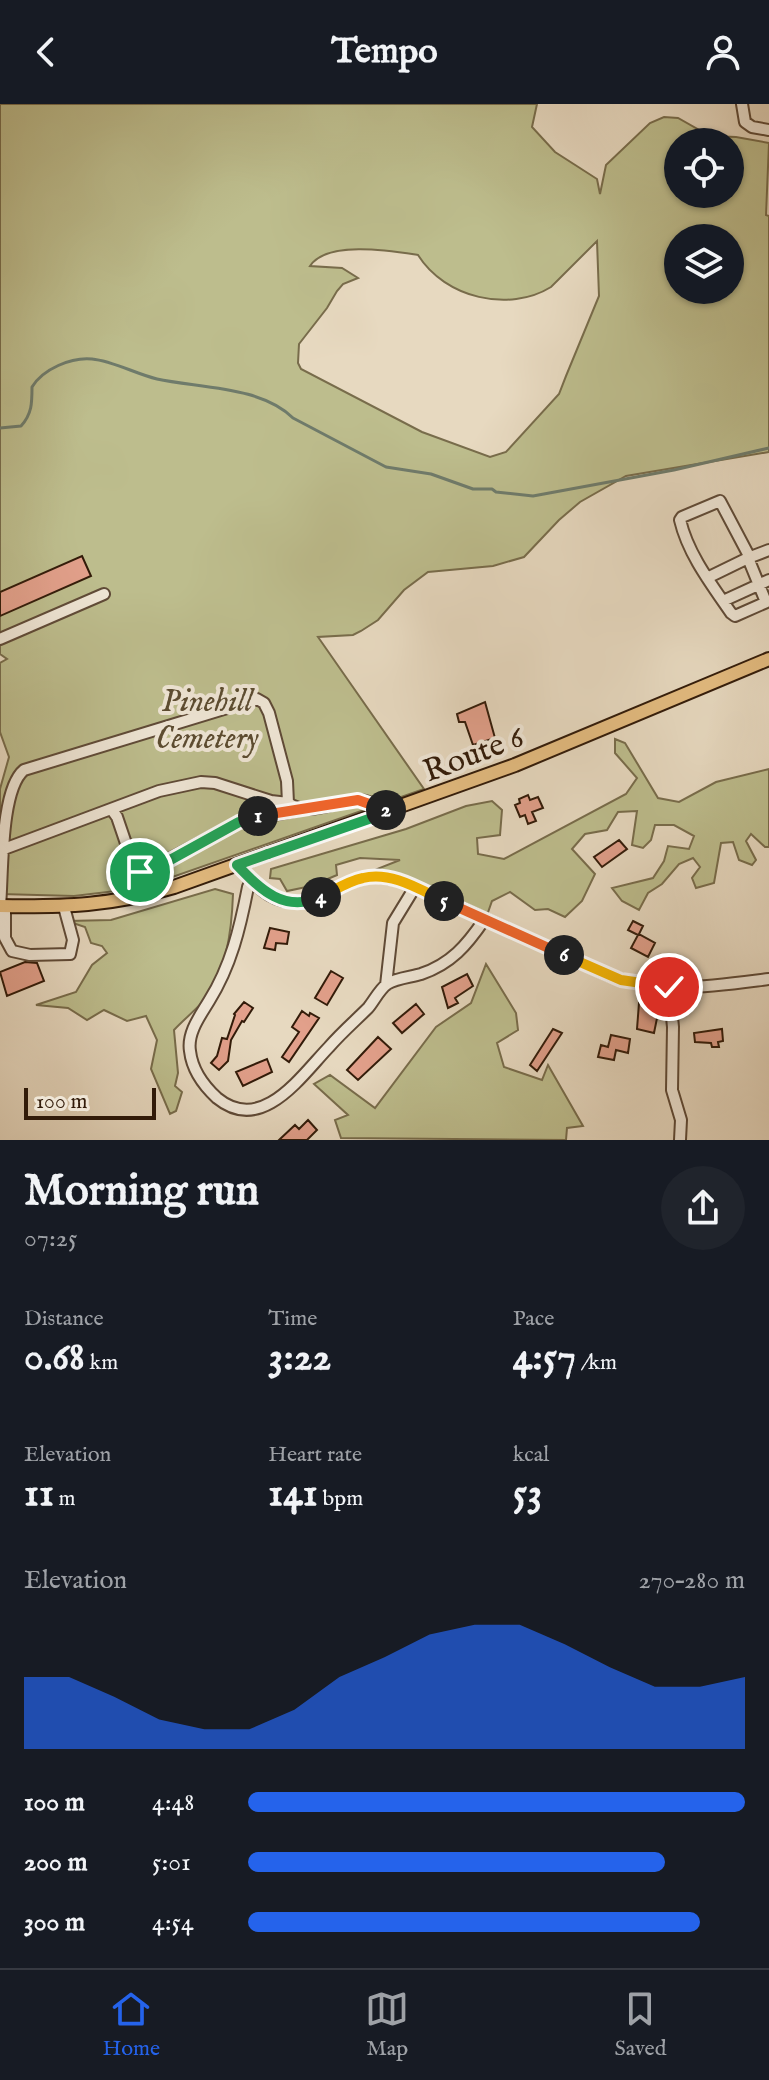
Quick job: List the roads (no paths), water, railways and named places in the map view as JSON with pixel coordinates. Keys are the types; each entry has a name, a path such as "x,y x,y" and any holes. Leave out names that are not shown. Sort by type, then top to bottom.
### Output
{"main road":[{"name":"Route 6","path":"2,906 64,907 143,896 389,812 599,732 769,659"}],"street":[{"path":"742,104 745,122 752,127 769,130"},
{"path":"720,501 748,558 764,582 768,602 735,616 707,578 681,524 682,517 720,501"},
{"path":"707,578 769,550"},
{"path":"723,601 764,582"},
{"path":"0,639 104,594"},
{"path":"64,907 73,940 70,954 59,956 12,951 5,938 2,906 4,849 7,809 16,778 24,770 257,699 264,703 269,713 287,781 288,803"},
{"path":"4,849 159,791 206,781 301,809"},
{"path":"112,810 134,867 143,873 239,822 358,800 389,812"},
{"path":"237,865 275,899 296,903 315,899 352,881 372,876 395,879 621,980 669,987 717,986 769,979"},
{"path":"252,880 229,965 195,1025 190,1040 191,1057 201,1079 221,1101 247,1110 264,1107 281,1098 386,985 426,972 449,960 471,939 484,920"},
{"path":"386,985 393,923 415,887"},
{"path":"669,987 673,1027 672,1090 681,1120 680,1140"}],"waterway":[{"path":"0,428 21,426 25,422 31,408 32,387 43,375 67,362 92,359 157,379 247,394 280,408 293,418 386,467 431,474 473,489 533,496 674,470 769,448"}],"park label":[{"name":"Pinehill Cemetery","path":"207,718"}]}
